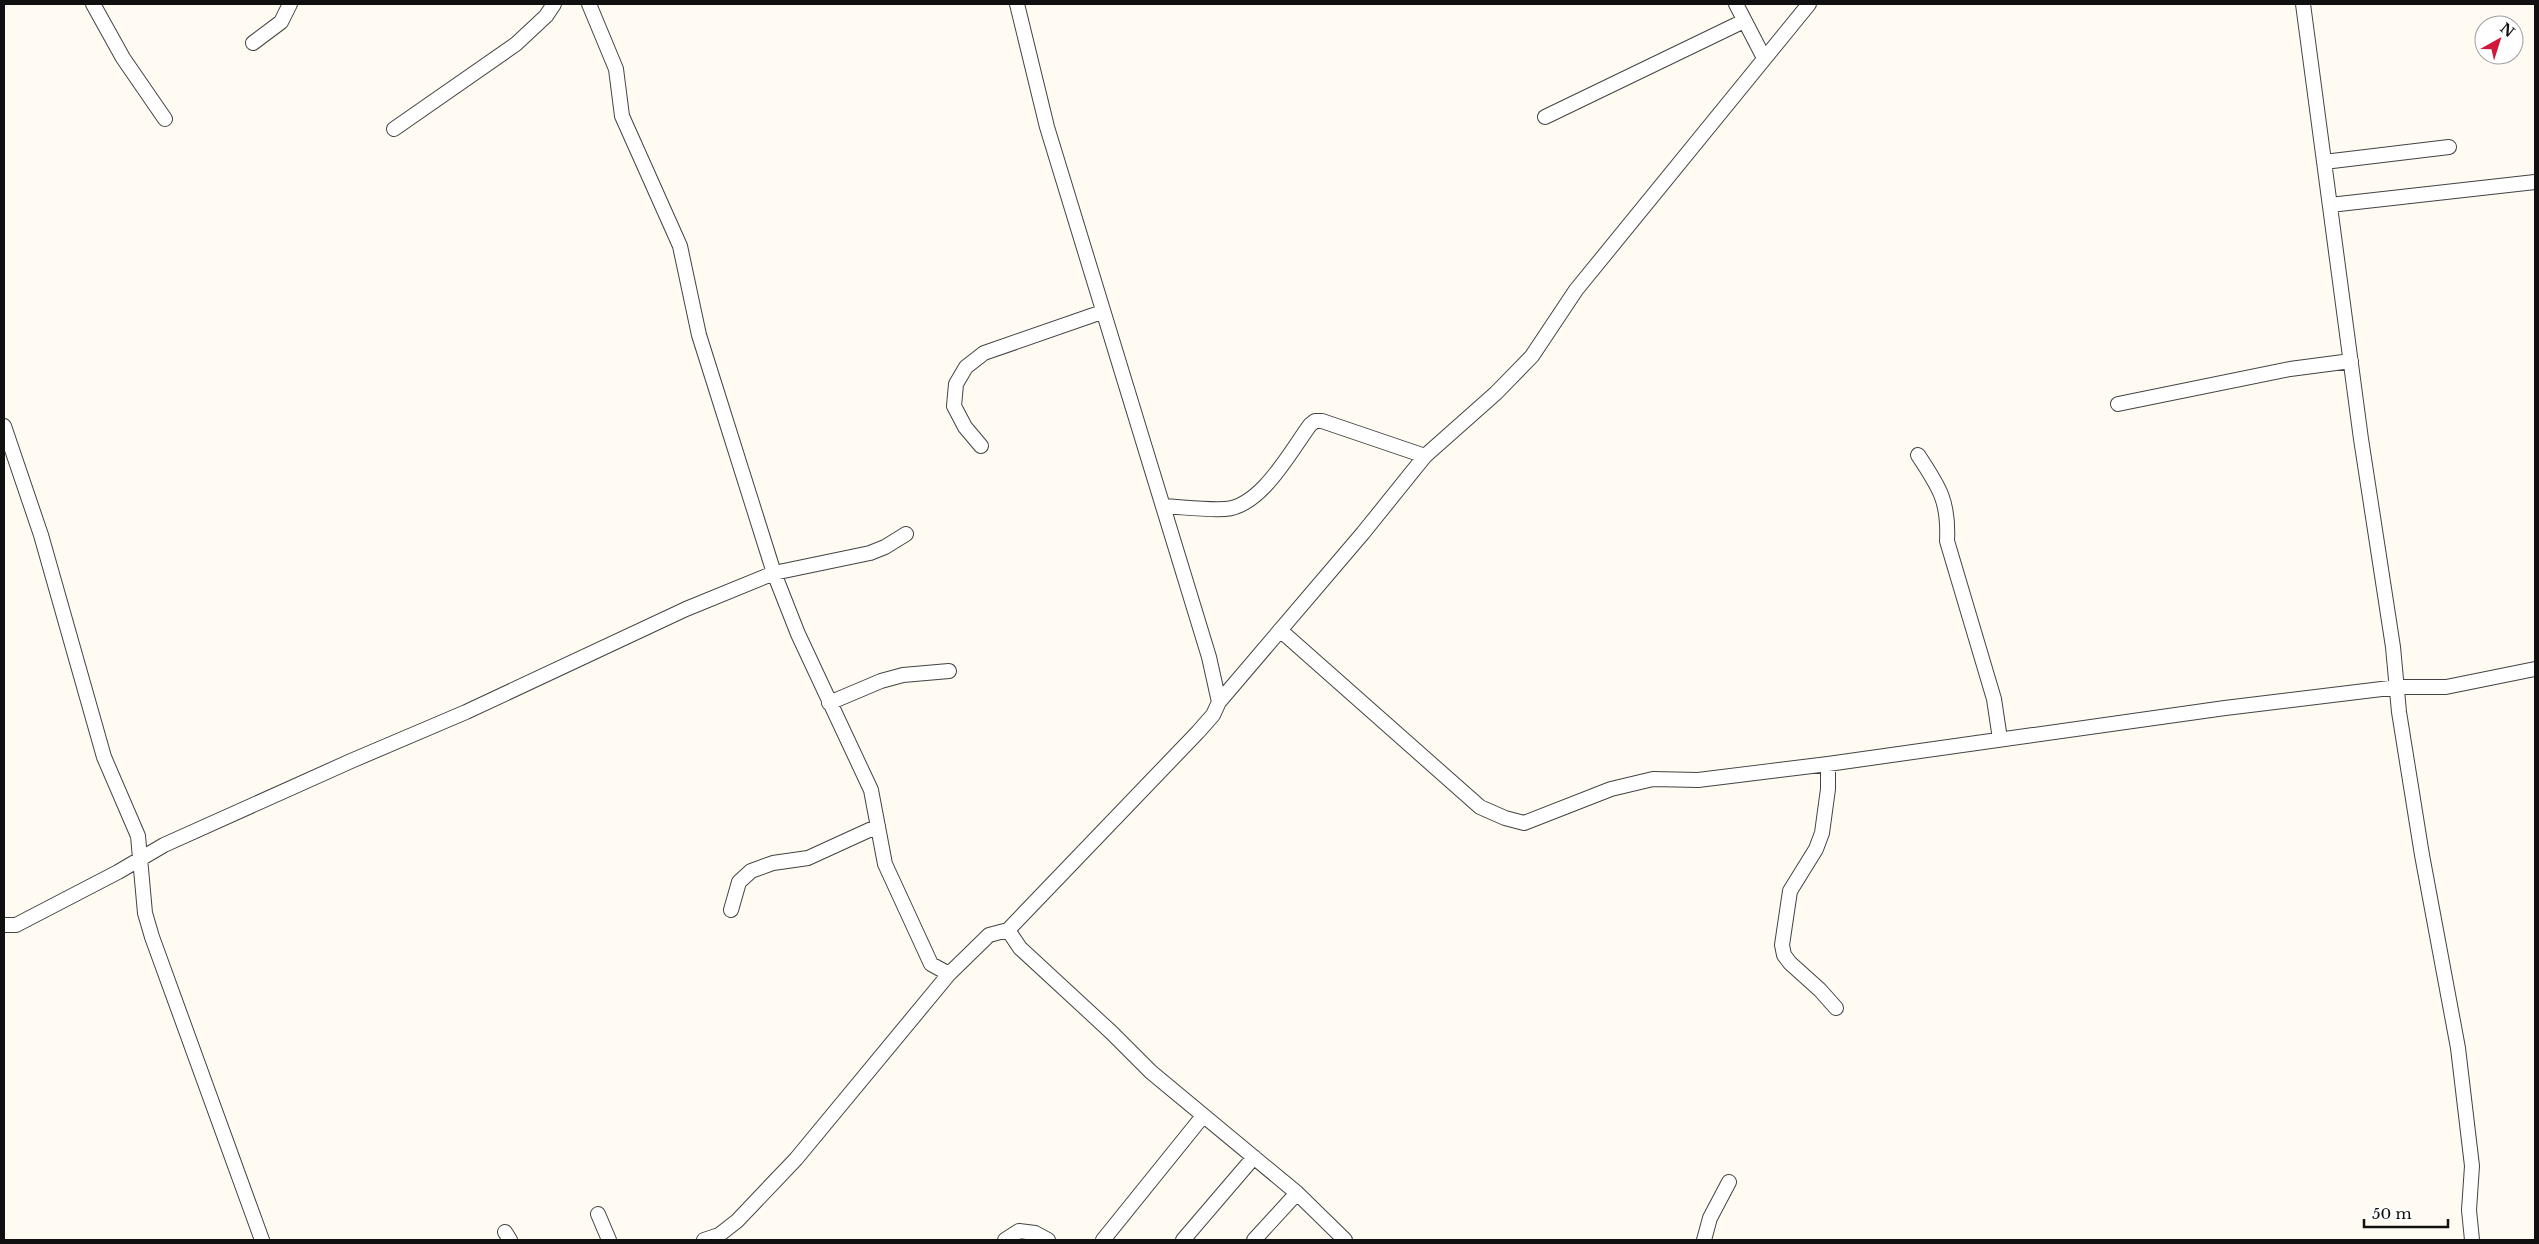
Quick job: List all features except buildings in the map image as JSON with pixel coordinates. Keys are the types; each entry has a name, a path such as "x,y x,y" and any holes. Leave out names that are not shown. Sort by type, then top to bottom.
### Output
{"street":[{"path":"93,4 123,58 165,119"},
{"path":"253,43 281,22 290,4"},
{"path":"394,129 516,44 546,16 554,4"},
{"path":"589,4 616,69 622,116 680,246 700,335 774,572 798,634 871,790 886,864 931,964 949,974"},
{"path":"1017,4 1047,127 1209,657 1219,702"},
{"path":"1736,4 1764,58"},
{"path":"704,1240 722,1237 796,1159 949,974 989,935 1008,930 1198,732 1213,715 1219,702 1363,533 1424,456 1496,393 1532,356 1576,290 1809,4"},
{"path":"2303,4 2351,361 2398,687 2399,712 2422,856 2458,1048 2472,1166 2469,1210 2472,1240"},
{"path":"1545,117 1744,21"},
{"path":"2324,162 2449,147"},
{"path":"2330,205 2535,182"},
{"path":"981,446 965,428 954,406 956,384 966,366 984,353 1102,312"},
{"path":"2118,404 2290,369 2351,361"},
{"path":"1163,506 1225,508 1251,500 1268,483 1310,425 1315,421 1322,421 1424,456"},
{"path":"4,426 41,535 104,757 138,836 145,913 150,929 262,1240"},
{"path":"1918,455 1941,495 1948,516 1946,542 1994,699 2000,738"},
{"path":"4,925 16,925 164,845 351,761 466,712 686,609 774,572 870,553 885,547 906,534"},
{"path":"1280,630 1480,806 1504,818 1524,823 1632,783 1654,779 1698,780 1828,764 2000,738 2398,687 2446,687 2535,669"},
{"path":"829,703 881,681 903,675 949,672"},
{"path":"1828,764 1828,788 1822,833 1816,849 1790,891 1782,945 1784,955 1836,1008"},
{"path":"731,910 739,882 751,872 773,863 808,858 878,826"},
{"path":"1008,930 1020,948 1111,1032 1151,1072 1297,1193 1344,1240"},
{"path":"1103,1240 1203,1116"},
{"path":"1182,1240 1254,1157"},
{"path":"1704,1240 1710,1218 1729,1182"},
{"path":"1254,1240 1297,1193"},
{"path":"598,1214 609,1240"},
{"path":"1005,1240 1018,1231 1035,1233 1048,1240"}]}
